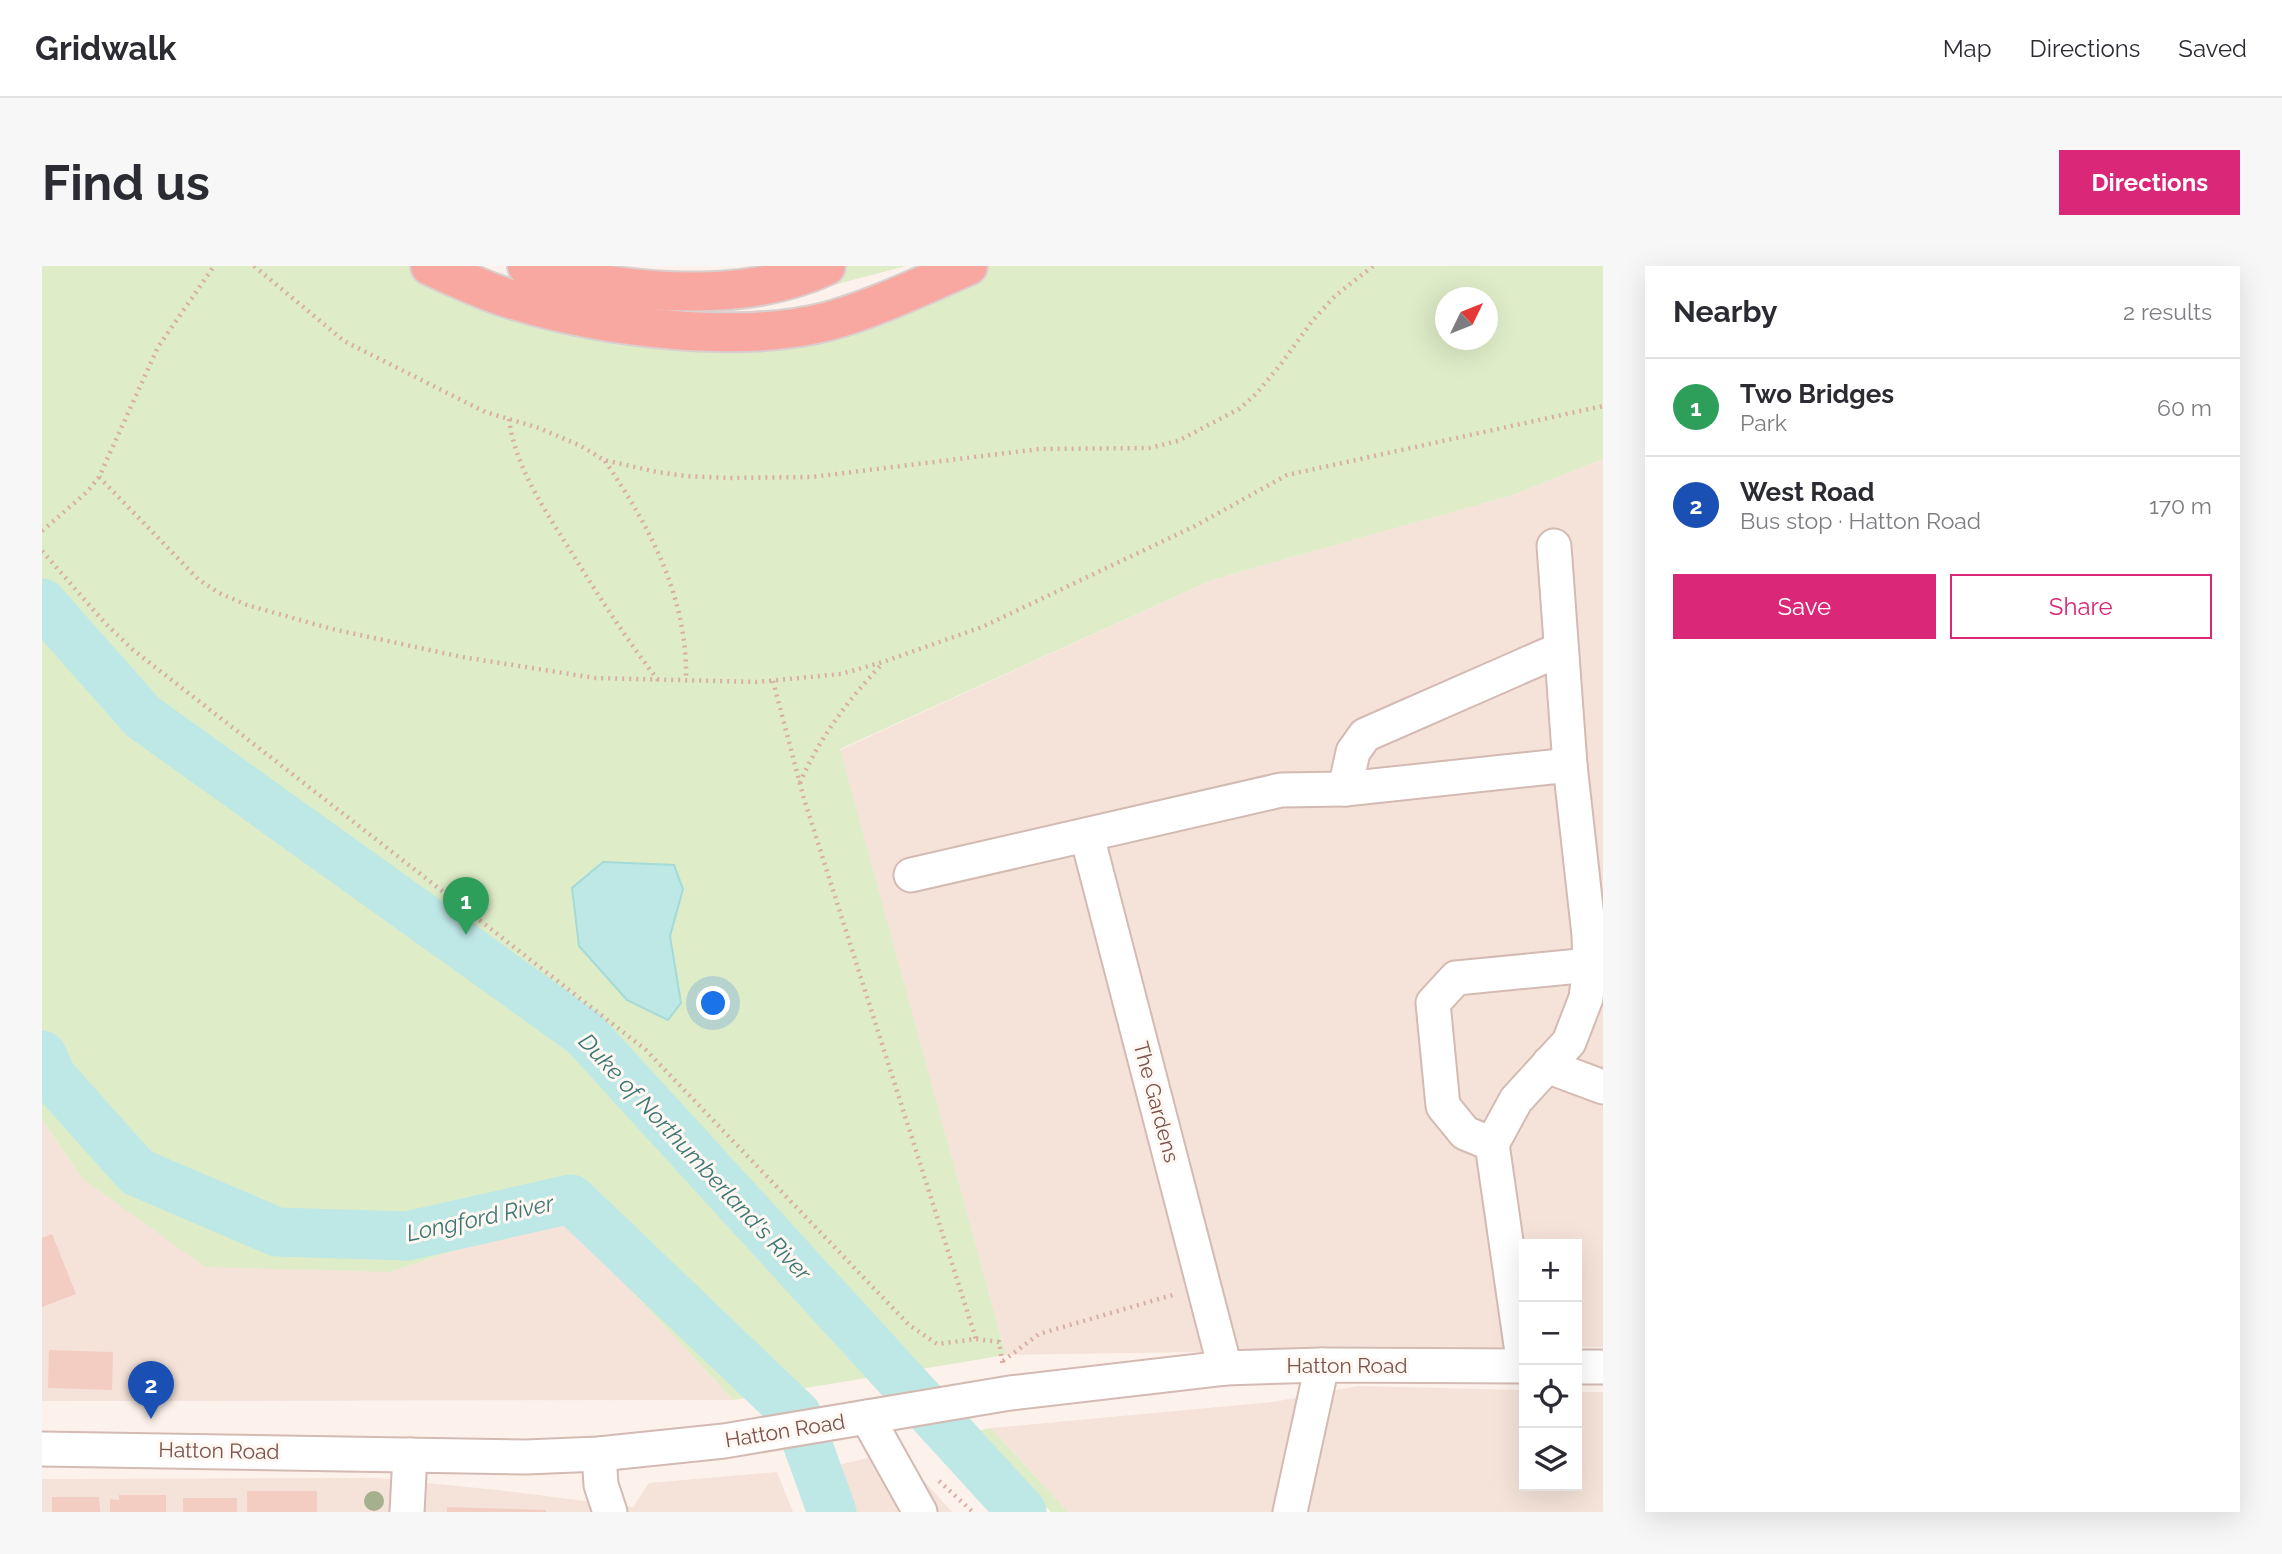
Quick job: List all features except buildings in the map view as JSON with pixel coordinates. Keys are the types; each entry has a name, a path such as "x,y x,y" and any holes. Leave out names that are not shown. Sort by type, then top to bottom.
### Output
{"highway":[{"path":"430,266 511,299 566,314 622,324 701,332 774,330 829,321 968,266"},
{"path":"527,266 587,282 643,289 702,291 754,287 811,273 826,266"}],"street":[{"path":"1524,1365 1492,1144 1516,1100 1569,1042 1586,998 1590,965 1570,765 1554,546"},
{"path":"1345,789 1353,752 1365,736 1561,649"},
{"path":"911,875 1282,790 1345,789 1570,765"},
{"name":"The Gardens","path":"1087,836 1225,1368"},
{"path":"1492,1144 1465,1133 1443,1106 1433,1003 1456,978 1590,965"},
{"path":"1549,1063 1560,1071 1603,1087"},
{"path":"1290,1512 1322,1365"},
{"name":"Hatton Road","path":"42,1449 526,1457 599,1454 724,1441 997,1395 1225,1368 1322,1365 1519,1366"},
{"path":"1582,1367 1603,1367"},
{"path":"863,1417 920,1512"},
{"path":"599,1454 601,1485 610,1512"},
{"path":"407,1512 410,1455"}],"path":[{"path":"42,531 87,492 99,477 158,347 214,266"},
{"path":"254,266 344,341 485,412 539,428 581,446 604,460 685,476 812,477 1039,449 1149,448 1178,442 1239,409 1256,394 1327,304 1373,266"},
{"path":"99,477 198,579 219,593 247,605 332,629 462,657 595,678 757,682 841,674 884,662 982,627 1195,526 1287,475 1603,406"},
{"path":"509,419 512,442 546,511 602,601 658,680"},
{"path":"604,460 627,493 663,559 679,607 687,650 686,680"},
{"path":"42,551 105,623 132,649 646,1050 909,1325 937,1344 976,1339 999,1342 1003,1379 997,1395"},
{"path":"800,783 820,743 859,688 884,662"},
{"path":"773,681 800,783 976,1339"},
{"path":"1003,1361 1039,1334 1203,1285"}],"shaded area":[{"path":"1603,459 1603,1347 1582,1347 1582,1239 1519,1239 1519,1347 1006,1355 840,750 1212,580 1513,495"},
{"path":"42,1120 83,1179 391,1272 560,1214 733,1400 42,1401"},
{"path":"1358,1386 1519,1390 1519,1491 1582,1491 1582,1392 1603,1392 1603,1512 1068,1512 991,1428 1273,1402"},
{"path":"897,1451 952,1512 854,1512 838,1465"},
{"path":"777,1472 793,1512 42,1512 42,1479 377,1478 633,1507 649,1483"}],"green space":[{"path":"42,266 413,266 684,338 968,277 989,266 1603,266 1603,459 1513,495 1212,580 840,749 1006,1355 733,1400 560,1214 391,1272 205,1267 83,1179 42,1120"},
{"path":"843,266 906,266 792,296"},
{"path":"991,1428 1068,1512 1051,1512 1014,1473 966,1433"}],"water":[{"path":"603,862 674,865 683,889 670,936 681,1003 668,1020 627,1000 579,946 572,888"}],"waterway":[{"name":"Duke of Northumberland's River","path":"42,603 143,717 584,1033 1022,1512"},
{"name":"Longford River","path":"42,1055 52,1077 137,1172 277,1232 407,1236 571,1199 797,1415 832,1512"}],"place":[{"name":"Two Bridges","path":"466,935"},
{"name":"West Road","path":"151,1419"}]}
